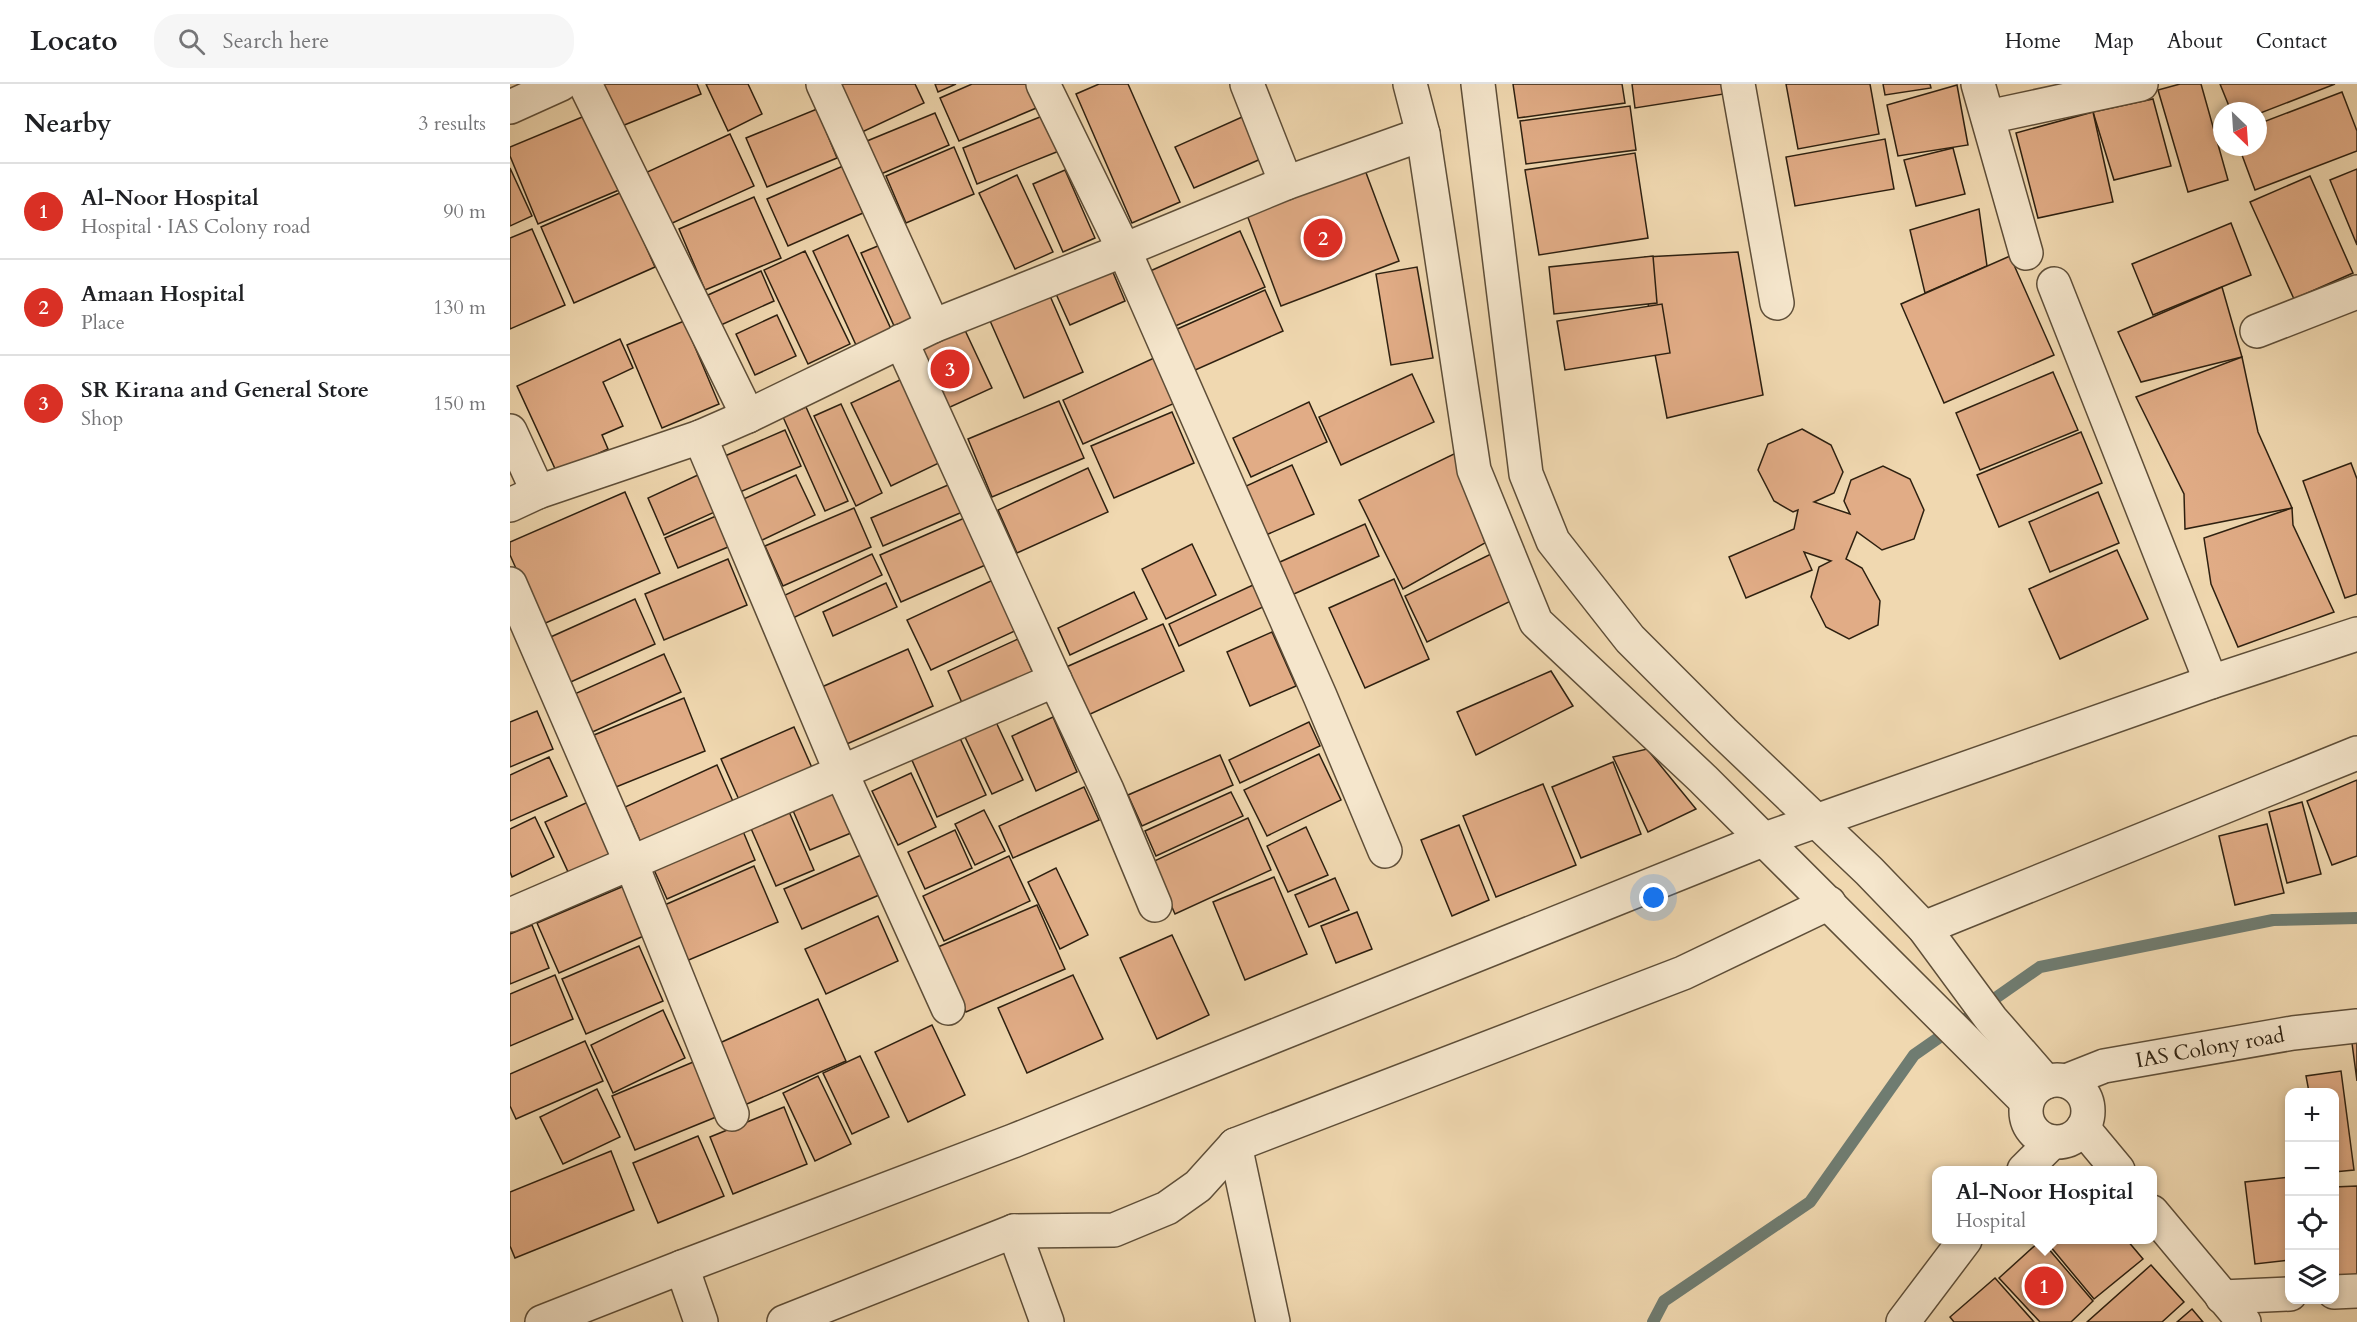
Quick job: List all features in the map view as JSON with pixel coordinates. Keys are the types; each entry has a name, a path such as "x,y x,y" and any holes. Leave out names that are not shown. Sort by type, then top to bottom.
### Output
{"street":[{"path":"510,108 561,84"},
{"path":"585,84 748,416"},
{"path":"823,84 933,326"},
{"path":"1043,84 1124,250 1320,696 1385,851"},
{"path":"1247,84 1286,183"},
{"path":"1410,84 1423,134 1474,470 1536,622 1765,839 1967,1041 2047,1088 2075,1085 2089,1110 2083,1128 2077,1136 2067,1141 2052,1142 2037,1135 2030,1127 2026,1117 2047,1088"},
{"path":"1478,84 1526,474 1553,541 1630,639 1723,732 1869,871 1924,928 2047,1088"},
{"path":"1738,84 1777,303"},
{"path":"1978,84 2026,253"},
{"path":"1988,117 2141,84"},
{"path":"510,431 524,499 700,436 748,416 933,326 1286,183 1423,134"},
{"path":"2054,284 2211,682"},
{"path":"2257,332 2357,292"},
{"path":"901,341 1055,681 1107,790 1155,905"},
{"path":"700,436 841,772 948,1008"},
{"path":"510,584 631,863 732,1114"},
{"path":"543,1322 682,1266 1013,1141 1765,839 2211,682 2357,634"},
{"path":"510,915 1055,681"},
{"path":"1924,928 2357,753"},
{"path":"784,1322 841,1311 1014,1231 1114,1230 1167,1209 1198,1185 1235,1145 1683,973 1829,903"},
{"name":"IAS Colony road","path":"2047,1088 2103,1066 2293,1034 2357,1026"},
{"path":"2083,1128 2115,1166"},
{"path":"2028,1166 2052,1142"},
{"path":"1235,1145 1273,1322"},
{"path":"2157,1218 2244,1322"},
{"path":"1014,1231 1047,1322"},
{"path":"1903,1322 1961,1244"},
{"path":"682,1266 701,1322"},
{"path":"2339,1292 2357,1291"},
{"path":"2222,1297 2285,1294"}],"building":[{"path":"605,84 697,84 701,94 617,128 600,86"},
{"path":"706,84 748,84 762,114 728,131"},
{"path":"837,84 915,84 924,103 860,133"},
{"path":"935,84 956,84 938,92"},
{"path":"972,84 1031,84 1041,106 959,141 940,98"},
{"path":"1099,84 1128,84 1180,202 1132,223 1076,94"},
{"path":"1513,84 1622,84 1625,103 1518,118"},
{"path":"1632,84 1722,84 1724,94 1635,108"},
{"path":"1786,84 1870,84 1879,134 1798,149"},
{"path":"1883,84 1930,84 1931,88 1885,95"},
{"path":"2180,84 2201,84 2213,127 2213,156 2221,156 2228,180 2188,192 2158,90"},
{"path":"2220,84 2335,84 2267,110 2267,102 2227,102"},
{"path":"1957,85 1968,145 1898,156 1887,105"},
{"path":"2342,92 2357,131 2357,151 2255,190 2242,156 2267,156 2267,121"},
{"path":"2153,99 2171,166 2114,180 2093,112"},
{"path":"1630,106 1636,150 1526,164 1520,121"},
{"path":"817,109 837,158 767,187 746,138"},
{"path":"2093,112 2113,202 2038,218 2016,133"},
{"path":"935,113 949,145 881,174 867,141"},
{"path":"1251,113 1270,155 1194,188 1175,147"},
{"path":"587,115 619,190 538,224 510,156 510,147"},
{"path":"1045,115 1059,151 977,184 963,148"},
{"path":"730,134 754,186 668,225 645,173"},
{"path":"1885,139 1894,189 1795,206 1786,157"},
{"path":"954,147 974,194 906,223 886,176"},
{"path":"1953,148 1965,194 1916,206 1904,160"},
{"path":"1635,153 1648,238 1539,255 1525,170"},
{"path":"843,166 863,213 788,246 767,199"},
{"path":"510,168 532,216 510,226"},
{"path":"2357,169 2357,245 2330,180"},
{"path":"1065,170 1095,238 1063,252 1033,184"},
{"path":"1365,170 1399,261 1281,306 1247,215"},
{"path":"1017,175 1053,252 1015,269 979,193"},
{"path":"2310,176 2353,273 2294,299 2250,202"},
{"path":"622,192 655,267 574,303 541,227"},
{"path":"754,197 781,258 705,290 679,229"},
{"path":"1979,209 1987,266 1925,293 1910,230"},
{"path":"2231,223 2251,275 2153,315 2132,264"},
{"path":"532,229 565,305 510,329 510,238"},
{"path":"1240,231 1265,287 1173,327 1148,272"},
{"path":"848,235 891,329 856,345 813,251"},
{"path":"885,243 918,318 895,328 861,253"},
{"path":"805,251 850,344 808,364 764,270"},
{"path":"1738,252 1763,395 1667,418 1650,328 1645,257"},
{"path":"1653,256 1657,303 1554,314 1549,267"},
{"path":"2010,256 2054,355 1944,403 1901,304"},
{"path":"1417,267 1433,358 1391,365 1376,274"},
{"path":"1112,270 1125,301 1070,325 1056,294"},
{"path":"761,271 774,301 721,325 708,295"},
{"path":"2222,287 2242,357 2141,382 2118,332"},
{"path":"1047,289 1083,372 1024,398 987,314"},
{"path":"1265,290 1283,331 1193,371 1175,330"},
{"path":"1662,304 1670,353 1565,370 1557,321"},
{"path":"777,315 796,356 755,375 736,334"},
{"path":"684,321 719,404 662,428 627,345"},
{"path":"963,326 992,388 937,413 909,350"},
{"path":"620,339 633,368 603,382 623,426 602,435 608,449 557,473 517,386"},
{"path":"2242,357 2258,432 2292,508 2185,529 2184,494 2136,397"},
{"path":"1154,358 1175,403 1083,444 1063,400"},
{"path":"2053,372 2078,430 1980,470 1956,413"},
{"path":"1412,374 1434,422 1341,465 1319,417"},
{"path":"902,379 941,462 891,486 851,403"},
{"path":"1059,401 1084,458 992,497 968,439"},
{"path":"1309,402 1327,442 1251,477 1233,438"},
{"path":"841,404 882,493 856,506 814,416"},
{"path":"806,407 848,501 825,511 783,417"},
{"path":"1172,412 1194,463 1114,498 1091,446"},
{"path":"1802,429 1831,445 1843,472 1834,493 1814,502 1850,514 1844,501 1851,480 1883,466 1910,479 1924,510 1914,539 1882,550 1857,532 1846,559 1862,568 1880,601 1878,625 1849,639 1826,627 1811,597 1819,567 1831,561 1804,552 1812,570 1746,598 1729,557 1794,529 1798,510 1793,512 1774,501 1758,470 1768,444"},
{"path":"785,430 801,466 740,492 725,456"},
{"path":"2081,432 2102,483 1999,527 1977,475"},
{"path":"1458,452 1485,543 1403,589 1359,500"},
{"path":"2351,463 2357,479 2357,594 2345,598 2303,481"},
{"path":"1292,465 1314,514 1266,535 1244,487"},
{"path":"1088,468 1108,512 1017,553 998,510"},
{"path":"700,474 717,511 664,535 648,498"},
{"path":"796,475 815,515 756,543 737,502"},
{"path":"955,482 967,510 883,546 871,518"},
{"path":"625,492 660,573 541,625 510,555 510,542"},
{"path":"2098,492 2119,543 2050,572 2029,522"},
{"path":"854,508 871,547 783,586 765,546"},
{"path":"2292,508 2293,525 2334,612 2238,647 2211,584 2204,538"},
{"path":"716,516 728,547 678,568 665,538"},
{"path":"969,516 990,563 901,602 880,555"},
{"path":"1365,524 1379,556 1285,598 1271,566"},
{"path":"1192,544 1216,595 1166,619 1142,569"},
{"path":"2117,550 2148,619 2060,659 2029,589"},
{"path":"1493,553 1515,599 1427,642 1405,596"},
{"path":"872,554 882,575 793,618 783,596"},
{"path":"728,559 747,605 664,640 645,594"},
{"path":"1394,579 1429,659 1365,688 1329,608"},
{"path":"993,580 1017,630 931,670 907,620"},
{"path":"886,583 897,607 833,636 823,612"},
{"path":"1253,585 1263,607 1179,646 1169,624"},
{"path":"1134,592 1147,619 1070,655 1058,628"},
{"path":"635,599 655,644 564,685 544,640"},
{"path":"1163,624 1184,671 1086,716 1064,668"},
{"path":"1272,632 1296,686 1250,706 1227,652"},
{"path":"1018,639 1033,673 963,705 948,671"},
{"path":"908,649 933,706 840,747 815,690"},
{"path":"664,654 681,692 588,734 570,696"},
{"path":"1551,671 1573,706 1476,755 1457,712"},
{"path":"684,698 705,751 616,787 594,735"},
{"path":"537,711 553,749 510,767 510,722"},
{"path":"1053,717 1077,772 1036,791 1012,736"},
{"path":"996,722 1023,780 992,794 965,737"},
{"path":"1309,722 1320,746 1240,783 1229,760"},
{"path":"794,727 813,770 740,802 721,759"},
{"path":"959,736 986,795 937,817 911,758"},
{"path":"1647,749 1696,809 1648,832 1613,757"},
{"path":"1319,754 1341,800 1267,836 1244,790"},
{"path":"1220,755 1233,785 1142,826 1128,795"},
{"path":"549,757 567,796 510,821 510,775"},
{"path":"1613,762 1641,834 1581,858 1552,787"},
{"path":"717,765 735,806 643,847 625,807"},
{"path":"911,773 936,827 898,845 872,791"},
{"path":"2357,780 2357,856 2332,865 2307,801"},
{"path":"1543,784 1576,865 1496,897 1463,816"},
{"path":"1084,787 1099,820 1013,858 999,826"},
{"path":"832,788 851,833 810,850 791,806"},
{"path":"1231,792 1243,816 1156,856 1145,831"},
{"path":"588,802 612,854 569,874 545,822"},
{"path":"2302,802 2321,874 2287,883 2269,812"},
{"path":"787,807 814,870 776,886 749,824"},
{"path":"984,810 1005,851 975,865 955,824"},
{"path":"535,817 554,857 512,877 510,829"},
{"path":"1248,818 1271,870 1175,914 1152,862"},
{"path":"740,824 755,860 667,899 651,863"},
{"path":"2267,824 2284,893 2235,905 2219,836"},
{"path":"1459,825 1489,900 1452,916 1421,840"},
{"path":"1306,827 1328,875 1288,892 1267,846"},
{"path":"955,830 972,868 925,889 908,852"},
{"path":"861,855 879,895 802,929 784,889"},
{"path":"1009,856 1030,901 944,941 923,896"},
{"path":"754,866 778,922 684,962 660,907"},
{"path":"1056,868 1088,935 1060,949 1028,882"},
{"path":"1274,877 1307,954 1245,980 1213,902"},
{"path":"1335,878 1349,910 1309,927 1295,895"},
{"path":"624,886 646,935 559,973 537,923"},
{"path":"1037,905 1065,969 966,1012 938,947"},
{"path":"1357,912 1372,949 1336,963 1321,926"},
{"path":"878,916 898,961 826,994 805,949"},
{"path":"532,925 549,968 510,984 510,934"},
{"path":"1172,935 1209,1015 1157,1039 1120,958"},
{"path":"639,946 663,1001 586,1034 562,979"},
{"path":"555,975 573,1019 510,1046 510,994"},
{"path":"1073,975 1103,1039 1027,1073 998,1008"},
{"path":"818,999 846,1061 740,1107 713,1046"},
{"path":"663,1010 685,1058 613,1093 591,1045"},
{"path":"932,1025 965,1095 908,1122 875,1052"},
{"path":"585,1041 603,1081 516,1119 510,1106 510,1074"},
{"path":"2357,1042 2357,1081 2352,1043"},
{"path":"860,1056 889,1117 852,1134 823,1073"},
{"path":"698,1060 721,1115 635,1150 612,1096"},
{"path":"2341,1071 2354,1170 2339,1172 2339,1088 2308,1088 2306,1076"},
{"path":"818,1076 851,1144 815,1161 783,1093"},
{"path":"597,1089 620,1137 563,1164 540,1117"},
{"path":"784,1107 807,1164 733,1194 710,1137"},
{"path":"698,1136 724,1196 658,1223 633,1163"},
{"path":"611,1151 634,1210 515,1258 510,1246 510,1192"},
{"path":"2285,1178 2285,1261 2255,1264 2245,1182"},
{"path":"2357,1186 2357,1276 2339,1278 2339,1187"},
{"path":"2037,1244 2044,1244 2093,1301 2071,1322 2040,1322 1999,1278"},
{"path":"2048,1244 2130,1244 2143,1259 2094,1299"},
{"path":"2151,1265 2184,1302 2162,1322 2087,1322"},
{"path":"1995,1278 2034,1322 1954,1322 1950,1317"},
{"path":"2192,1309 2203,1322 2177,1322"}],"waterway":[{"path":"1653,1322 1664,1301 1810,1202 1914,1055 2040,967 2273,920 2357,918"}],"place":[{"name":"Amaan Hospital","path":"1323,238"},
{"name":"SR Kirana and General Store","path":"950,369"},
{"name":"Al-Noor Hospital","path":"2044,1286"}]}
